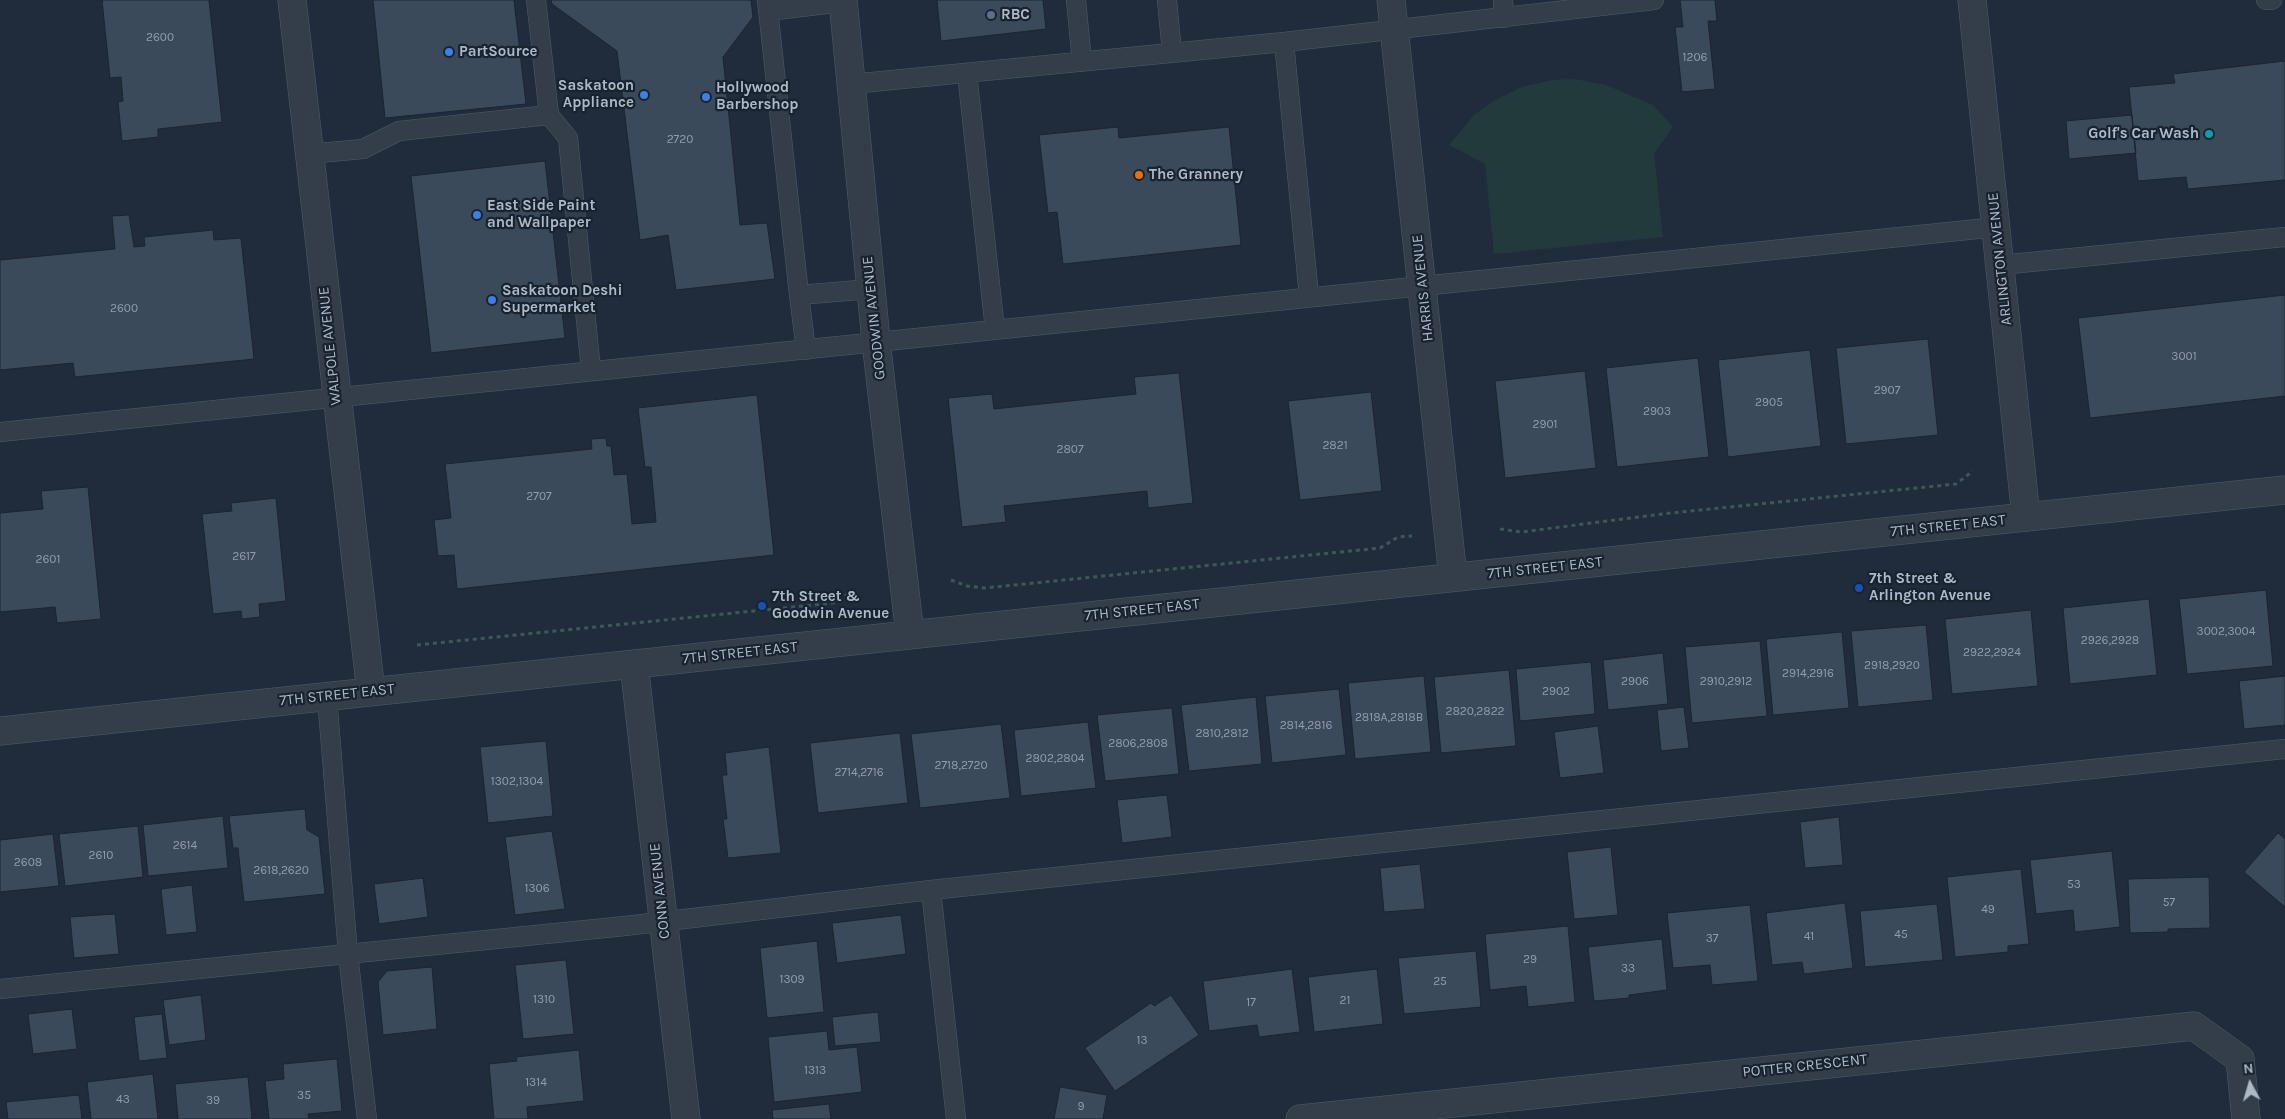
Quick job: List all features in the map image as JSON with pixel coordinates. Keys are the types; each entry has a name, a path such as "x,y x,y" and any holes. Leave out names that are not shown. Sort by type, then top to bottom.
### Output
{"street":[{"name":"WALPOLE AVENUE","path":"292,0 308,154 371,692"},
{"name":"HARRIS AVENUE","path":"1391,0 1454,577"},
{"name":"ARLINGTON AVENUE","path":"1972,0 2026,518"},
{"name":"GOODWIN AVENUE","path":"843,1 876,342 910,636"},
{"name":"7TH STREET EAST","path":"0,731 2285,490"},
{"name":"CONN AVENUE","path":"634,664 686,1119"},
{"name":"POTTER CRESCENT","path":"1300,1119 2194,1026 2240,1059 2246,1119"}],"lane":[{"path":"536,0 549,115 568,138 591,372"},
{"path":"1076,0 1082,62"},
{"path":"1167,0 1172,53"},
{"path":"851,84 1394,30 1504,9 1654,0"},
{"path":"2266,0 2272,0"},
{"path":"806,350 798,295 768,5 843,1"},
{"path":"1284,42 1309,296"},
{"path":"967,73 995,330"},
{"path":"308,154 363,149 399,131 549,115"},
{"path":"0,432 806,350 1309,296 1997,227"},
{"path":"2000,265 2285,237"},
{"path":"798,295 871,289"},
{"path":"327,697 348,954 367,1119"},
{"path":"0,989 663,922 931,890 2285,749"},
{"path":"931,890 956,1119"}],"path":[{"path":"1500,529 1521,532 1671,513 1956,484 1973,471"},
{"path":"952,580 967,586 986,588 1380,548 1398,537 1412,536"},
{"path":"417,645 833,603 852,591"}],"green space":[{"path":"1575,79 1606,85 1653,105 1673,127 1654,154 1663,237 1494,254 1485,164 1449,145 1474,115 1495,100 1522,87 1553,80"}],"building":[{"path":"102,0 209,0 222,122 158,129 158,137 122,141 118,102 123,101 121,77 110,78"},
{"name":"PartSource","path":"373,0 514,0 526,104 385,118"},
{"path":"551,0 751,0 753,17 723,57 740,225 767,223 775,279 676,290 668,235 640,240 617,51 552,4"},
{"name":"RBC","path":"937,0 1043,0 1046,29 941,41"},
{"path":"1680,0 1715,0 1717,21 1708,21 1715,89 1682,92 1675,27 1683,27"},
{"name":"Golf's Car Wash","path":"2285,61 2285,180 2188,189 2186,177 2138,181 2129,87 2175,83 2173,74"},
{"path":"2132,115 2136,153 2069,159 2066,121"},
{"name":"The Grannery","path":"1118,127 1119,138 1229,127 1241,245 1063,264 1057,212 1048,213 1039,135"},
{"path":"545,161 565,338 431,353 411,176"},
{"path":"129,215 134,247 145,246 144,237 213,230 214,240 241,238 254,359 75,377 73,363 0,370 0,260 115,249 112,216"},
{"path":"2285,295 2285,396 2090,418 2078,318"},
{"path":"1928,339 1938,435 1846,444 1836,348"},
{"path":"1810,350 1821,446 1728,457 1718,360"},
{"path":"1698,358 1709,457 1617,467 1606,368"},
{"path":"1585,371 1596,468 1505,478 1495,381"},
{"path":"1179,373 1193,503 1148,508 1147,491 1004,506 1006,522 962,527 948,398 992,394 994,409 1136,394 1134,377"},
{"path":"1371,392 1382,491 1300,500 1288,401"},
{"path":"757,395 774,555 457,589 454,555 438,556 434,520 451,518 445,464 592,449 591,439 606,438 607,446 611,446 614,475 627,474 632,524 656,522 651,467 645,467 638,408"},
{"path":"88,487 101,619 57,623 55,607 0,612 0,513 43,509 41,491"},
{"path":"276,498 286,601 259,604 260,617 242,619 241,611 213,614 202,514 232,511 231,503"},
{"path":"2266,590 2273,666 2187,674 2179,599"},
{"path":"2149,599 2157,675 2070,684 2063,608"},
{"path":"2031,610 2038,686 1952,694 1945,619"},
{"path":"1926,625 1933,700 1858,707 1851,631"},
{"path":"1842,632 1849,708 1773,715 1766,639"},
{"path":"1760,641 1767,716 1692,723 1685,647"},
{"path":"1663,653 1668,704 1608,710 1603,660"},
{"path":"1591,662 1595,714 1520,721 1516,669"},
{"path":"1509,670 1516,746 1441,753 1434,677"},
{"path":"1424,676 1431,752 1355,759 1348,683"},
{"path":"2285,676 2285,725 2244,729 2239,681"},
{"path":"1339,689 1346,755 1272,763 1265,696"},
{"path":"1256,697 1262,764 1189,771 1181,705"},
{"path":"1684,707 1689,748 1661,751 1657,710"},
{"path":"1172,708 1179,774 1105,781 1097,715"},
{"path":"1088,722 1096,788 1021,796 1014,730"},
{"path":"1001,724 1010,798 920,808 911,734"},
{"path":"1598,726 1604,773 1560,778 1554,732"},
{"path":"900,733 908,803 818,813 810,743"},
{"path":"546,741 553,816 488,823 480,747"},
{"path":"769,747 781,853 728,858 723,819 727,819 722,775 727,775 725,753"},
{"path":"1167,795 1172,837 1122,843 1117,800"},
{"path":"305,809 307,830 319,837 325,894 244,902 238,848 233,848 229,816"},
{"path":"223,816 228,868 148,876 143,825"},
{"path":"1839,817 1843,865 1805,868 1800,822"},
{"path":"138,826 143,877 65,886 59,834"},
{"path":"552,831 565,909 515,915 505,837"},
{"path":"2278,833 2285,839 2285,907 2244,872"},
{"path":"53,834 59,886 0,892 0,840"},
{"path":"1611,847 1618,915 1574,919 1567,852"},
{"path":"2112,851 2120,927 2075,932 2073,910 2036,914 2030,860"},
{"path":"1420,864 1425,909 1384,912 1380,868"},
{"path":"2021,869 2029,944 2008,946 2008,952 1955,957 1947,877"},
{"path":"2209,877 2210,928 2168,929 2168,932 2130,933 2128,879"},
{"path":"423,878 428,917 379,924 374,884"},
{"path":"192,885 197,932 166,935 161,889"},
{"path":"1845,903 1853,968 1804,974 1802,962 1772,965 1766,913"},
{"path":"1937,904 1943,960 1865,967 1860,911"},
{"path":"1750,905 1758,981 1712,985 1710,965 1673,968 1667,913"},
{"path":"115,914 119,954 74,958 70,917"},
{"path":"901,915 906,954 837,963 832,923"},
{"path":"1568,926 1575,1002 1528,1007 1526,986 1490,990 1485,934"},
{"path":"1662,939 1667,990 1629,995 1629,998 1594,1001 1588,947"},
{"path":"817,941 824,1012 767,1018 760,948"},
{"path":"1476,951 1481,1007 1404,1014 1398,958"},
{"path":"566,960 574,1034 523,1039 515,965"},
{"path":"432,967 437,1029 383,1035 378,982 387,971"},
{"path":"1292,969 1300,1032 1259,1037 1257,1025 1209,1031 1203,981"},
{"path":"1377,969 1383,1024 1314,1032 1308,977"},
{"path":"201,995 206,1040 169,1045 163,1000"},
{"path":"1171,995 1199,1035 1115,1091 1085,1048 1151,1003 1154,1006"},
{"path":"72,1009 77,1049 33,1054 28,1014"},
{"path":"878,1012 881,1042 835,1046 832,1017"},
{"path":"162,1014 167,1058 139,1061 134,1017"},
{"path":"827,1031 829,1050 857,1047 862,1092 774,1102 768,1037"},
{"path":"579,1050 584,1101 527,1107 528,1119 494,1119 489,1064 517,1061 516,1057"},
{"path":"337,1059 342,1111 308,1114 309,1119 269,1119 265,1081 284,1079 283,1064"},
{"path":"153,1074 158,1119 91,1119 87,1082"},
{"path":"248,1077 252,1119 178,1119 175,1084"},
{"path":"1060,1087 1107,1095 1103,1119 1054,1119"},
{"path":"79,1095 82,1119 8,1119 6,1102"},
{"path":"829,1104 831,1119 773,1119 772,1110"}],"place":[{"name":"RBC","path":"991,15"},
{"name":"PartSource","path":"449,52"},
{"name":"Saskatoon Appliance","path":"644,95"},
{"name":"Hollywood Barbershop","path":"706,97"},
{"name":"Golf's Car Wash","path":"2209,134"},
{"name":"The Grannery","path":"1139,175"},
{"name":"East Side Paint and Wallpaper","path":"477,215"},
{"name":"Saskatoon Deshi Supermarket","path":"492,300"},
{"name":"7th Street & Arlington Avenue","path":"1859,588"},
{"name":"7th Street & Goodwin Avenue","path":"762,606"}]}
